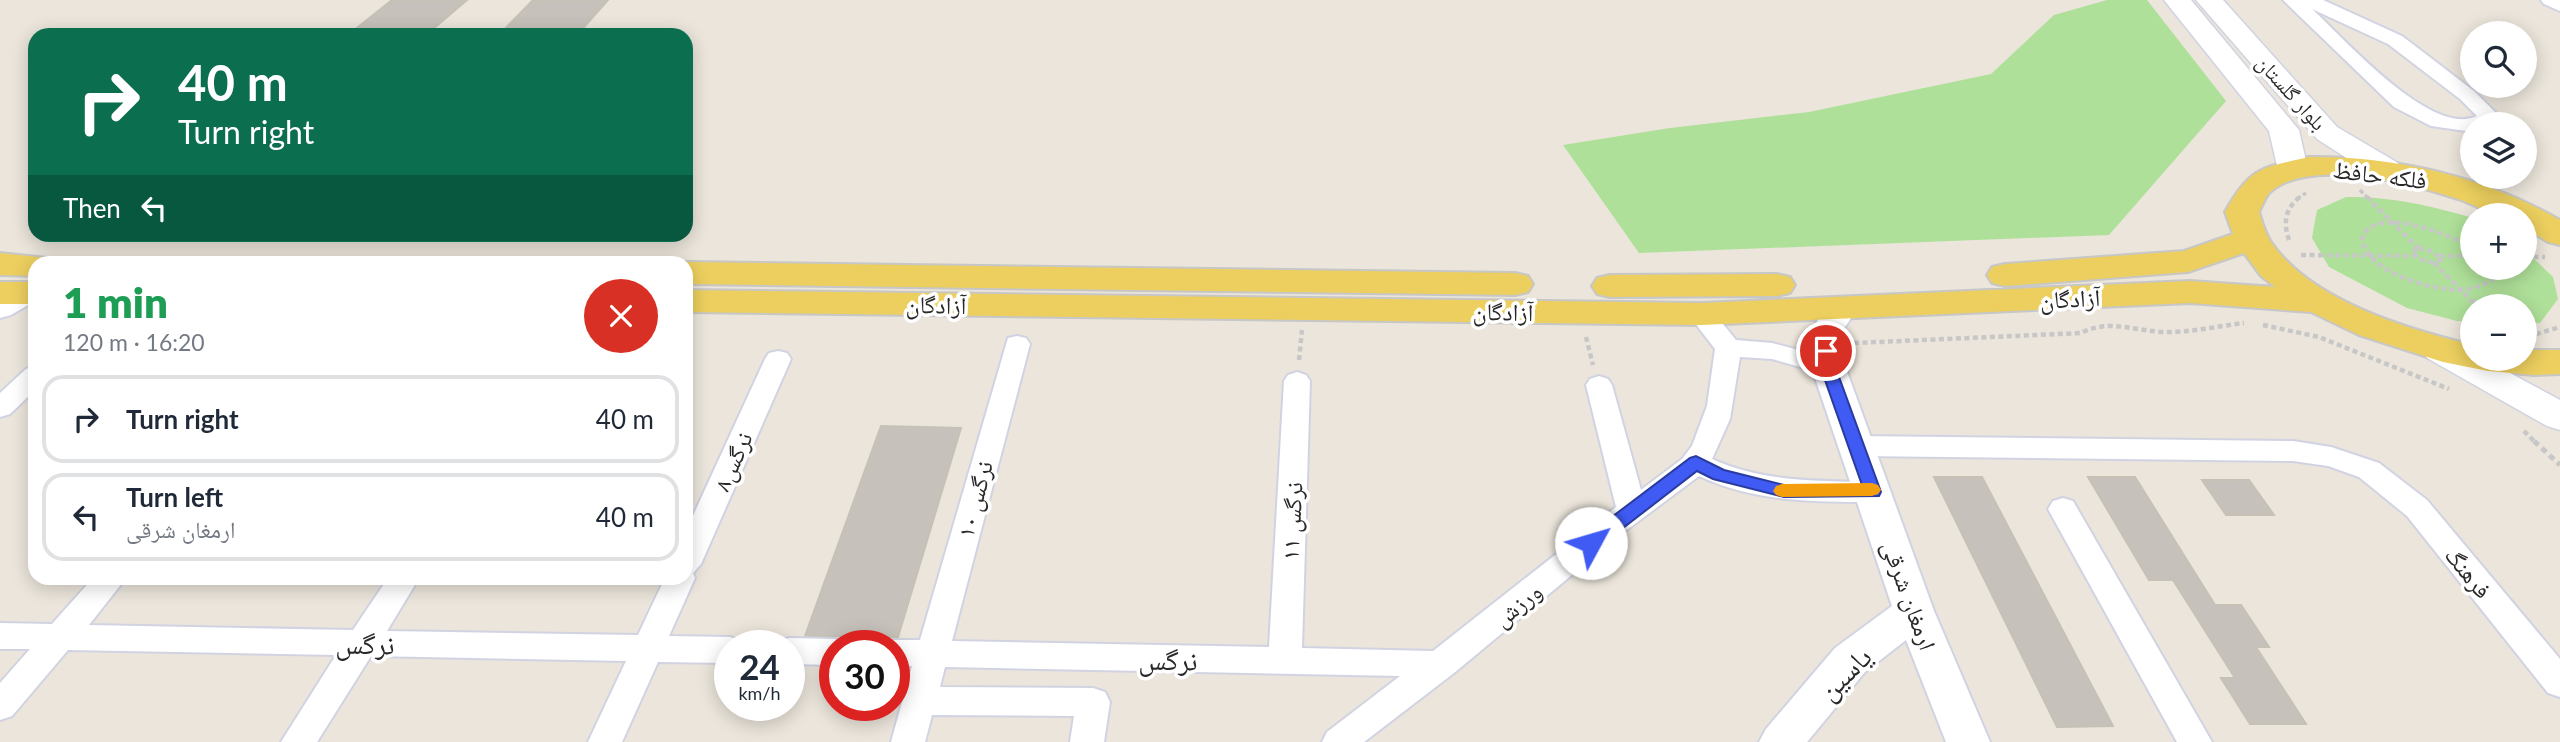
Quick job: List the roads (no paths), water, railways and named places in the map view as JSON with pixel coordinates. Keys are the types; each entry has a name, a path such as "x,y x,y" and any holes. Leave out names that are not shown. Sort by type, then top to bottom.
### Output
{"main road":[{"name":"بلوار گلستان","path":"2177,0 2284,131 2302,181"},
{"name":"بلوار گلستان","path":"2208,0 2327,133 2376,178"},
{"name":"فلکه حافظ","path":"2457,353 2377,328 2320,301 2277,270 2251,239 2242,212 2245,200 2262,181 2302,181 2336,166 2376,178 2461,189 2497,203"},
{"path":"2537,214 2560,215"},
{"name":"فلکه حافظ","path":"2537,221 2560,234"},
{"name":"آزادگان","path":"693,273 1649,286 1872,283 2158,265 2188,261 2251,239"},
{"path":"0,264 19,290"},
{"name":"آزادگان","path":"693,301 1701,314 2190,292 2320,301"},
{"path":"2457,353 2560,417"},
{"path":"2537,363 2560,362"}],"street":[{"path":"2292,0 2401,103 2438,122 2460,125"},
{"path":"2308,0 2395,40 2467,95 2485,112"},
{"path":"2550,0 2560,5"},
{"path":"1701,314 1728,348 1826,355 1824,335 1841,309"},
{"name":"نرگس ۱۰","path":"932,654 1017,344"},
{"name":"ورزش","path":"1339,742 1443,664 1632,511 1696,463 1715,429 1725,386 1728,348"},
{"name":"ارمغان شرقی","path":"1826,355 1914,611 1968,742"},
{"name":"نرگس۸","path":"693,548 778,359"},
{"name":"نرگس ۱۱","path":"1285,661 1297,381"},
{"path":"0,408 28,382"},
{"path":"1599,385 1632,511"},
{"path":"1857,446 2293,451 2331,457 2369,470"},
{"path":"1696,463 1719,475 1784,491 1873,492"},
{"name":"فرهنگ","path":"2369,470 2417,508 2560,683"},
{"path":"2063,509 2195,742"},
{"path":"0,706 105,585"},
{"path":"299,742 400,585"},
{"path":"605,742 677,585"},
{"name":"یاسین","path":"1781,742 1850,660 1914,611"},
{"name":"نرگس","path":"0,636 714,650"},
{"name":"نرگس","path":"910,653 1443,664"},
{"path":"908,742 932,654"},
{"path":"919,701 1094,702 1087,742"}]}
